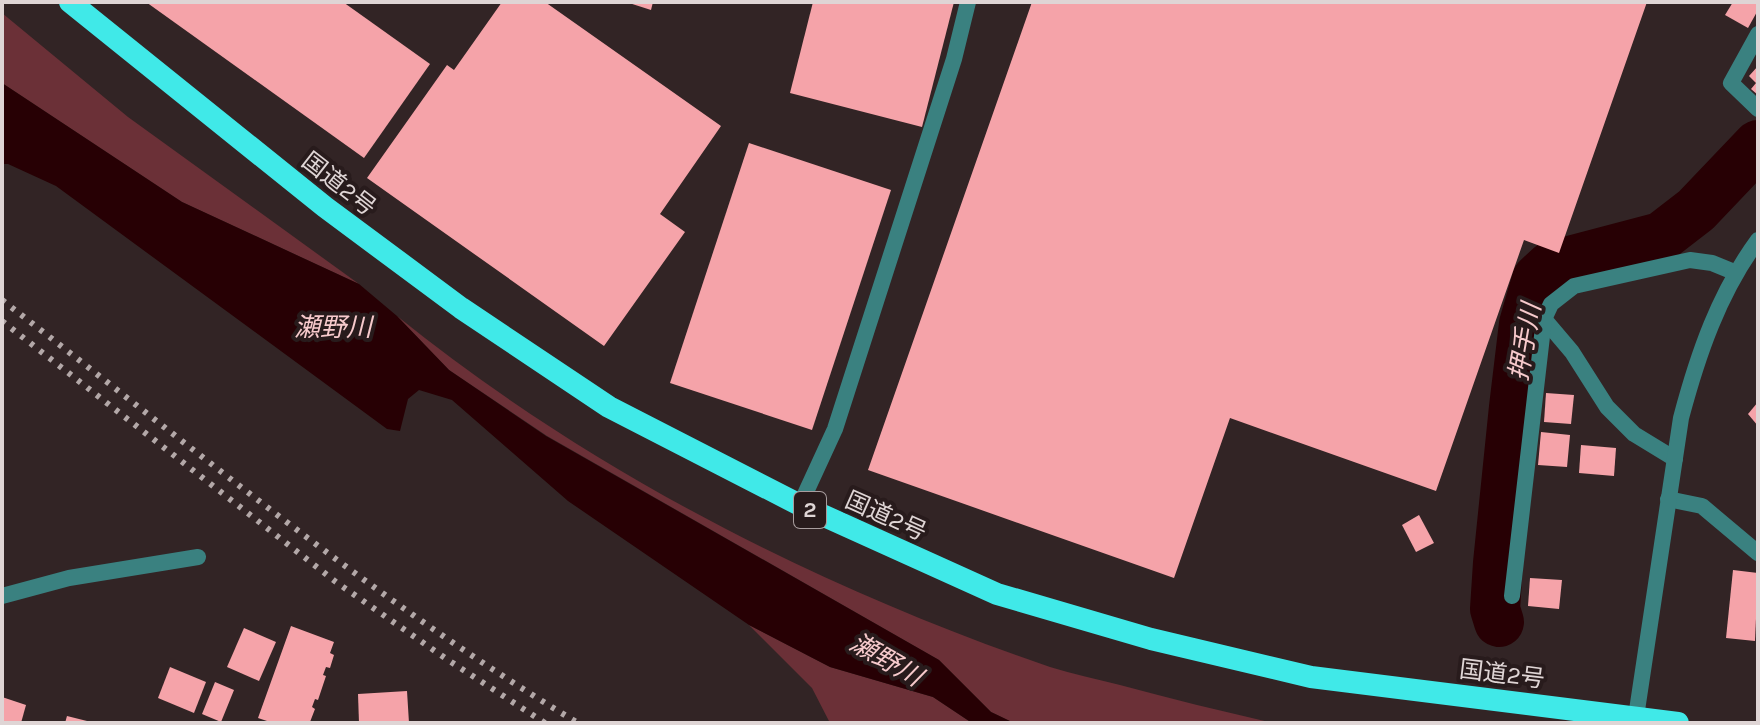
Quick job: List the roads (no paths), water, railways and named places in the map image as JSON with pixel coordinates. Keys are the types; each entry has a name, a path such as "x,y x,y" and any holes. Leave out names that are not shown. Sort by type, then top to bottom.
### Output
{"highway":[{"name":"国道2号","path":"70,2 325,207 461,308 609,407 800,505 997,594 1151,639 1311,677 1678,723"}],"street":[{"path":"800,505 835,429 954,59 968,2"},
{"path":"1758,34 1731,83 1758,109"},
{"path":"1635,720 1681,418 1692,374 1734,272 1758,240"},
{"path":"1512,596 1544,319 1551,304 1574,286 1690,260 1712,263 1734,272"},
{"path":"1544,319 1572,352 1616,416 1634,434 1675,459"},
{"path":"1668,499 1702,506 1758,553"},
{"path":"2,596 69,578 198,557"}],"water":[{"name":"瀬野川","path":"2,83 182,202 359,284 397,316 449,370 546,436 939,660 991,712 1014,723 972,723 933,697 830,667 749,625 568,501 452,400 419,390 408,399 400,431 387,429 56,186 2,164"}],"waterway":[{"name":"押手川","path":"1499,622 1495,609 1498,563 1514,407 1524,324 1537,279 1551,266 1661,237 1696,210 1758,145"}],"railway":[{"path":"2,300 355,573 502,675 578,723"},
{"path":"2,321 336,582 545,723"}]}
